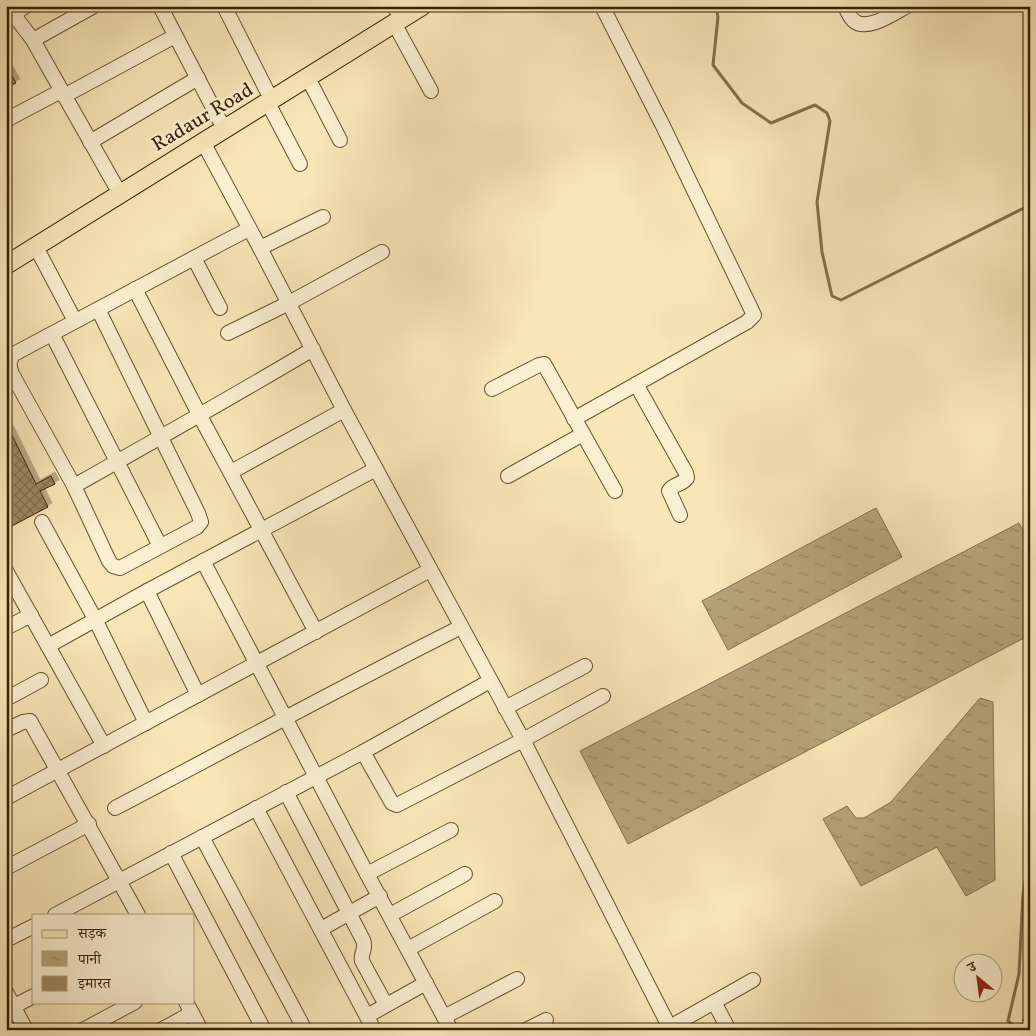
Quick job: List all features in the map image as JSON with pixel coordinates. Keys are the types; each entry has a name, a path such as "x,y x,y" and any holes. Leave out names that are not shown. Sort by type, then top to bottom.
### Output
{"main road":[{"name":"Radaur Road","path":"6,265 203,142 268,97 398,13 422,6"},
{"name":"Radaur Road","path":"6,252 220,121 308,78 398,13"}],"street":[{"path":"26,6 10,10 33,40 115,184"},
{"path":"33,40 94,6"},
{"path":"160,6 220,121"},
{"path":"224,6 300,164"},
{"path":"574,419 748,322 754,315 663,126 602,6"},
{"path":"845,6 853,21 862,25 875,23 907,6"},
{"path":"398,13 431,91"},
{"path":"6,120 63,94 175,36"},
{"path":"90,142 198,78"},
{"path":"308,78 340,140"},
{"path":"203,142 344,410 523,740 671,1028 753,980"},
{"path":"260,248 323,217"},
{"path":"98,309 198,513 200,522 196,527 120,568 111,564 74,486 12,374 9,363 14,354 135,289 250,229"},
{"path":"36,247 76,321"},
{"path":"228,333 289,303 382,252"},
{"path":"194,258 220,308"},
{"path":"135,289 200,416 316,632"},
{"path":"52,334 160,546"},
{"path":"74,486 200,416 313,349"},
{"path":"492,389 544,364 615,491"},
{"path":"636,384 686,473 687,478 672,487 670,492 680,515"},
{"path":"231,472 344,410"},
{"path":"508,476 583,434"},
{"path":"48,646 376,469"},
{"path":"42,522 95,619 146,723"},
{"path":"203,561 451,1030"},
{"path":"6,798 430,570"},
{"path":"6,571 104,746"},
{"path":"147,591 198,695"},
{"path":"6,628 31,615"},
{"path":"115,808 286,719 377,669 461,627"},
{"path":"505,708 585,666"},
{"path":"6,699 41,680"},
{"path":"57,914 363,752 490,681"},
{"path":"363,752 392,803 397,805 603,696"},
{"path":"6,730 23,722 30,721 137,914"},
{"path":"286,792 365,945 361,958 362,961 386,1005"},
{"path":"256,808 374,1030"},
{"path":"6,868 89,824"},
{"path":"367,874 451,830"},
{"path":"202,837 305,1030"},
{"path":"171,853 264,1030"},
{"path":"390,915 465,874"},
{"path":"321,929 380,896"},
{"path":"408,949 495,901"},
{"path":"6,940 32,927"},
{"path":"444,1017 518,979"},
{"path":"367,1016 426,984"},
{"path":"26,1030 9,1001 32,996"},
{"path":"714,1002 729,1030"},
{"path":"83,1030 131,1004"},
{"path":"162,1030 189,1008 200,1030"},
{"path":"526,1030 546,1020"}],"path":[{"path":"1018,1030 1030,1007"}],"water":[{"path":"876,508 902,557 728,650 702,601"},
{"path":"1019,523 1030,542 1030,635 628,844 580,751"},
{"path":"980,698 993,702 995,880 966,896 937,847 861,886 823,819 847,806 856,818 864,818 891,802"}],"building":[{"path":"6,65 16,83 6,88"},
{"path":"6,423 36,484 51,476 55,484 40,491 48,507 8,528 6,525"}],"waterway":[{"path":"716,6 718,17 713,65 742,103 771,123 815,105 827,113 830,121 817,202 822,252 832,296 841,300 1030,205"},
{"path":"1020,1030 1008,1021 1019,974 1023,894 1030,851"}]}
